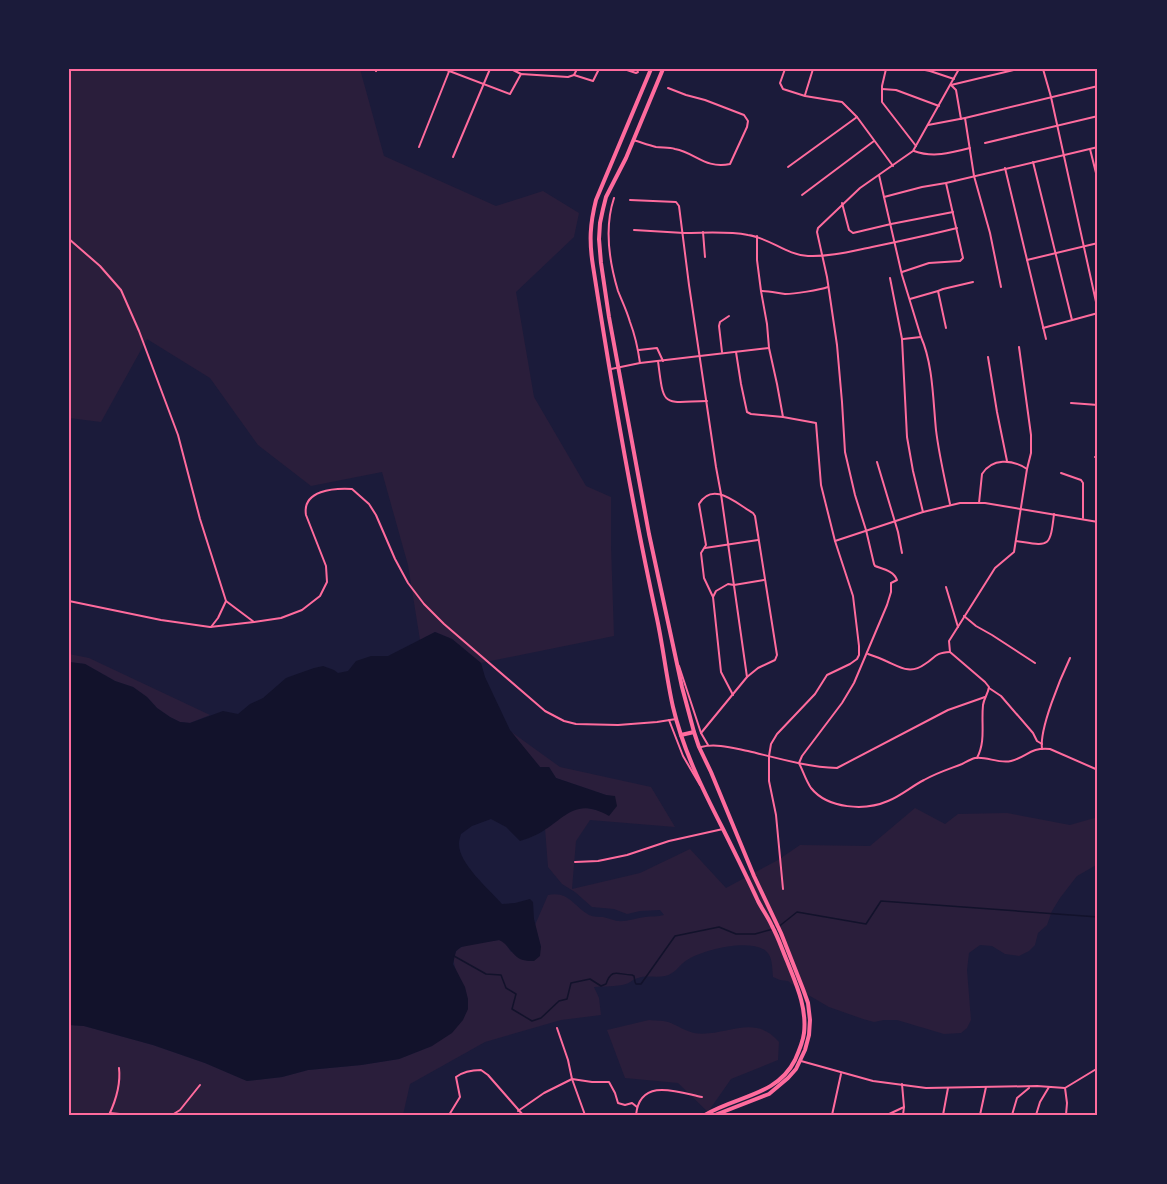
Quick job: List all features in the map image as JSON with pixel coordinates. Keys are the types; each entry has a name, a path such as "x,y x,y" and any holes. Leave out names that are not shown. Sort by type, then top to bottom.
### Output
{"main road":[{"path":"651,69 596,200 591,222 591,258 639,538 658,620 676,719 687,753 708,799 759,903 775,924"},
{"path":"663,69 606,197 600,231 601,262 609,317 649,534 694,732 808,1003 810,1020 809,1035 801,1061 788,1078 776,1089 757,1099 715,1115"},
{"path":"681,735 694,732"},
{"path":"705,1115 765,1090 779,1081 800,1051 804,1035 803,1004 779,934"}],"street":[{"path":"444,69 510,94 522,74"},
{"path":"453,157 490,69"},
{"path":"510,69 522,74 568,77 574,75 593,81 599,69"},
{"path":"574,75 577,69"},
{"path":"624,69 637,73 638,70 635,69"},
{"path":"785,69 780,83 783,89 805,96 842,102 857,117 892,166"},
{"path":"805,96 813,69"},
{"path":"886,69 882,102 916,146"},
{"path":"920,69 954,79"},
{"path":"959,69 914,151 860,188 818,228 817,232 837,345 845,452 875,566 892,573 897,580 891,583 887,605 854,683 799,763 810,786 817,793 829,801 860,807 890,801 937,773 976,758 1009,762 1042,748 1050,749 1098,770"},
{"path":"951,85 1018,69"},
{"path":"1042,328 1098,312 1043,69"},
{"path":"419,147 449,70"},
{"path":"951,85 956,90 963,118 974,176 990,233 1001,287"},
{"path":"928,125 1098,86"},
{"path":"633,140 656,147 677,149 712,164 722,166 730,164 747,127 747,118 705,100 668,88"},
{"path":"882,89 896,90 939,106"},
{"path":"985,143 1098,116"},
{"path":"788,167 857,117"},
{"path":"802,195 874,141"},
{"path":"884,197 1098,147"},
{"path":"914,151 932,155 970,148"},
{"path":"1090,149 1098,181"},
{"path":"1033,162 1072,320"},
{"path":"1005,168 1046,339"},
{"path":"879,175 902,272 925,346 936,432 950,504"},
{"path":"902,272 929,263 962,260 963,255 946,183"},
{"path":"614,198 609,222 609,248 616,282 630,321 640,363"},
{"path":"630,200 678,203 747,677"},
{"path":"842,204 849,230 856,234 891,224 954,212"},
{"path":"633,230 723,232 757,236 796,254 821,255 957,228"},
{"path":"703,232 705,257"},
{"path":"757,236 757,260 769,348 783,417"},
{"path":"69,239 100,266 121,290 178,435 200,519 226,601 254,622"},
{"path":"1027,260 1098,243"},
{"path":"890,278 902,339 907,437 923,512"},
{"path":"910,299 973,282"},
{"path":"761,291 791,294 828,287"},
{"path":"938,291 946,328"},
{"path":"722,354 719,326 720,322 729,316"},
{"path":"902,339 921,337"},
{"path":"1018,347 1031,435 1031,453 1014,552 996,568 949,641 950,652 1001,696 1037,741 1042,744"},
{"path":"638,350 657,348 663,361"},
{"path":"610,369 640,363 769,348"},
{"path":"736,352 747,412 816,423 820,478 835,541 853,596 860,646 857,659 827,675 815,694 777,734 771,744 769,781 776,815 783,889"},
{"path":"988,357 1007,461"},
{"path":"658,361 664,398 678,403 707,401"},
{"path":"1071,403 1098,405"},
{"path":"979,503 983,472 990,466 1007,461 1027,468"},
{"path":"877,462 902,553"},
{"path":"1061,472 1083,483 1083,519"},
{"path":"69,602 210,627 281,618 302,610 320,596 327,582 326,566 306,515 306,504 312,496 327,490 352,489 369,504 376,515 395,559 408,583 424,604 545,711 564,721 576,724 618,725 676,719"},
{"path":"701,733 733,695 747,677 758,668 775,660 777,655 755,516 721,494 711,493 699,504 705,539 705,548 701,553 704,578 712,597 721,672 733,695"},
{"path":"835,541 923,512 960,503 979,503 1098,522"},
{"path":"1016,542 1041,545 1046,543 1049,539 1054,514"},
{"path":"705,548 759,540"},
{"path":"712,597 716,591 728,584 764,580"},
{"path":"946,587 958,627"},
{"path":"210,627 218,618 226,601"},
{"path":"964,616 1035,663"},
{"path":"867,654 908,670 924,665 940,653 950,652"},
{"path":"675,655 701,733 708,745"},
{"path":"1042,748 1056,692 1070,658"},
{"path":"976,758 983,741 983,708 989,687"},
{"path":"699,747 724,746 799,763 837,768 948,710 985,697"},
{"path":"669,720 691,772 708,799"},
{"path":"575,862 598,861 627,855 669,841 723,829"},
{"path":"557,1028 585,1115"},
{"path":"801,1061 873,1081 926,1088 1065,1088 1098,1068"},
{"path":"119,1068 117,1096 110,1114 129,1115"},
{"path":"449,1115 460,1097 456,1077 473,1070 481,1070 488,1075 523,1115"},
{"path":"832,1115 841,1073"},
{"path":"518,1111 544,1093 572,1079 609,1082 618,1103 625,1105 632,1103 637,1107"},
{"path":"902,1084 903,1115"},
{"path":"172,1115 180,1110 200,1085"},
{"path":"980,1115 986,1087"},
{"path":"1012,1115 1017,1098 1030,1087"},
{"path":"1036,1115 1040,1102 1049,1087"},
{"path":"943,1115 948,1088"},
{"path":"1065,1088 1066,1115"},
{"path":"636,1115 637,1107 643,1097 655,1091 663,1089 702,1097"},
{"path":"887,1115 904,1107"}],"shaded area":[{"path":"69,69 360,69 384,156 496,206 543,191 579,213 574,237 516,292 534,397 586,486 611,497 614,636 481,663 452,639 435,632 420,640 408,565 382,472 311,486 258,445 210,378 147,339 101,422 69,418"},
{"path":"435,632 452,639 481,663 485,677 510,730 540,767 549,767 556,778 615,796 617,806 609,816 597,810 579,809 563,816 538,834 520,841 506,827 491,819 472,826 461,834 459,844 464,860 502,904 530,899 533,902 534,919 541,947 540,956 534,961 523,960 499,940 461,947 456,951 453,964 465,987 468,1009 463,1020 452,1033 432,1046 399,1059 308,1070 282,1077 247,1081 153,1045 84,1026 69,1025 69,662 85,664 115,681 133,687 170,717 180,722 190,723 223,711 238,714 250,704 263,698 286,678 323,666 338,673 348,671 356,661 371,656 388,656"},
{"path":"69,654 89,658 210,715 190,723 180,722 157,708 133,687 115,681 85,664 69,662"},
{"path":"510,731 560,767 651,787 675,827 590,820 576,841 572,889 640,873 690,849 726,888 778,860 800,845 870,846 915,808 945,824 958,814 1007,813 1070,825 1098,817 1098,864 1077,876 1060,898 1047,925 1038,933 1035,945 1029,951 1019,956 1005,954 992,946 980,945 969,953 967,970 971,1020 961,1033 944,1034 897,1020 874,1022 829,1007 788,981 773,977 771,959 766,951 758,947 738,945 694,956 665,976 641,977 622,985 594,987 599,998 601,1015 561,1020 485,1042 410,1084 403,1115 69,1115 69,1025 84,1026 153,1045 247,1081 282,1077 308,1070 399,1059 432,1046 458,975 454,956 463,946 499,940 504,941 511,952 541,947 535,925 548,895 561,895 589,915 617,921 664,915 660,910 627,914 614,909 592,907 562,884 548,867 545,828 572,810 582,807 600,811 615,797 556,778 549,767 540,767"},
{"path":"649,1020 668,1022 687,1031 706,1034 749,1027 760,1029 779,1042 778,1060 731,1079 708,1112 678,1083 625,1078 607,1030"}],"waterway":[{"path":"454,956 486,974 501,975 506,988 516,994 512,1009 532,1021 541,1018 559,1001 567,999 571,983 590,979 601,986 616,973 632,975 636,984 641,984 675,936 719,927 736,934 755,934 777,928 797,912 866,924 881,901 1098,917"}]}
